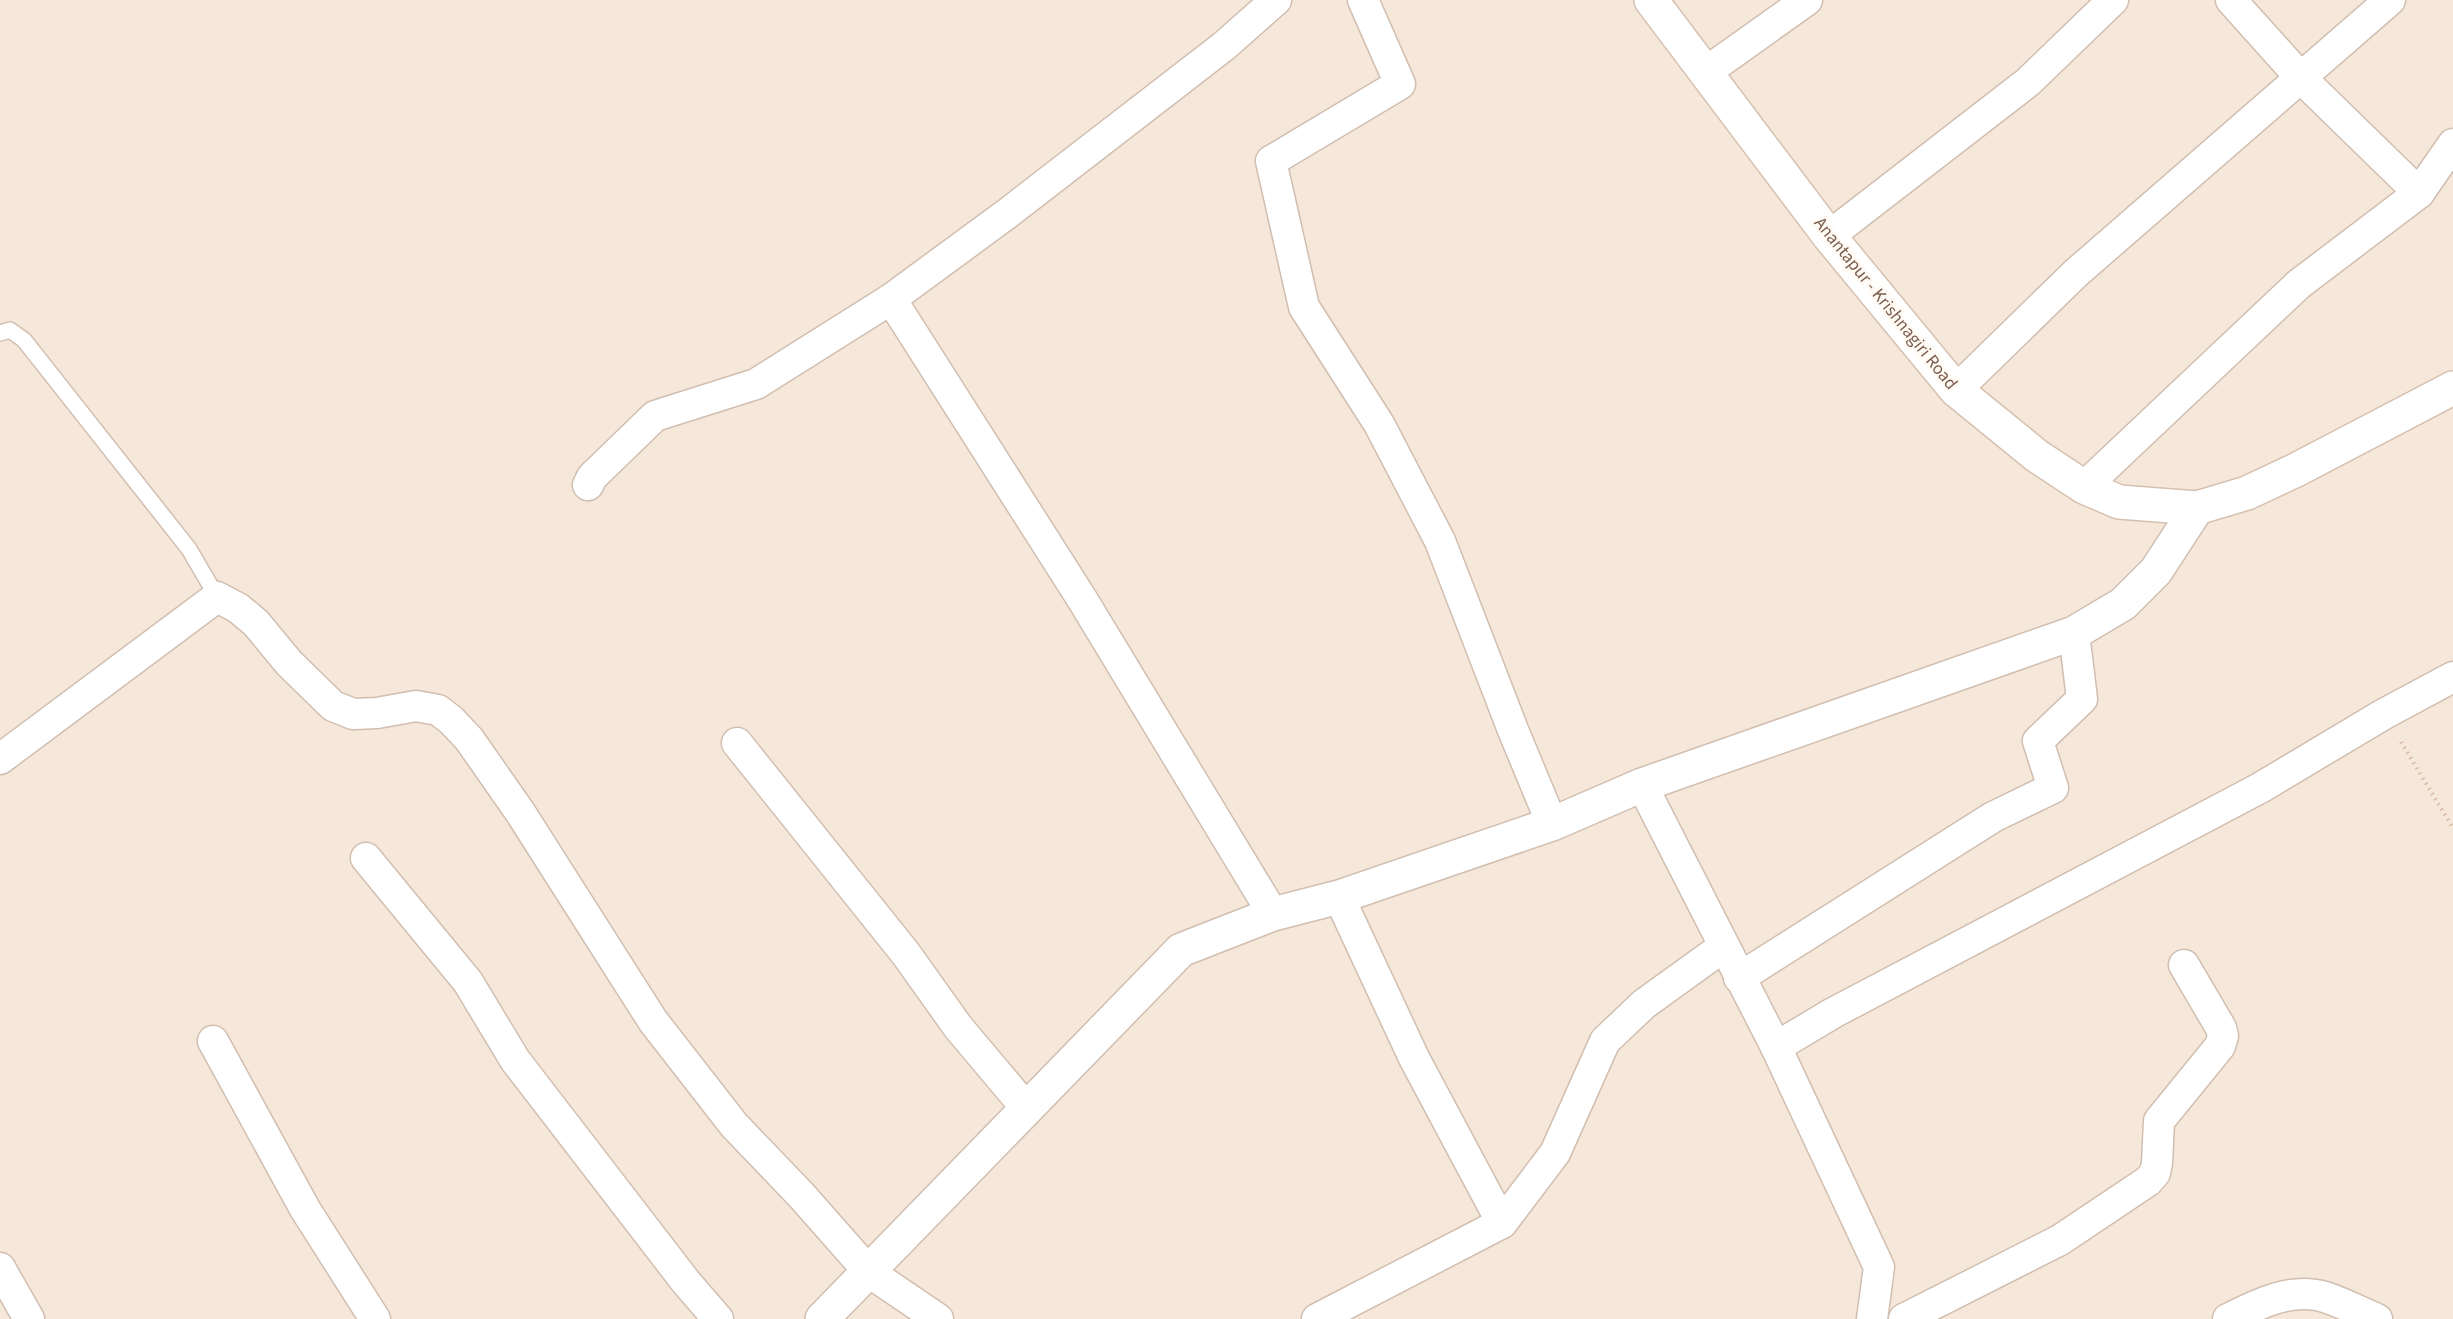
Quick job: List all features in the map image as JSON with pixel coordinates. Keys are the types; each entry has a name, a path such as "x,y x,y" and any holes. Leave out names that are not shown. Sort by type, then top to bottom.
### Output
{"street":[{"path":"588,485 592,477 656,416 756,384 891,299 1008,213 1224,46 1276,0"},
{"path":"1363,0 1400,84 1271,161 1305,307 1379,424 1440,541 1552,824"},
{"name":"Anantapur - Krishnagiri Road","path":"1651,0 1829,236 1956,390 2037,456 2084,487 2119,502 2197,508 2247,493 2453,388"},
{"path":"1706,72 1808,0"},
{"path":"1829,236 2028,82 2113,0"},
{"path":"2231,0 2301,78 2419,193"},
{"path":"1956,390 2076,273 2390,0"},
{"path":"2084,487 2299,284 2419,193 2453,144"},
{"path":"891,299 1082,599 1273,914"},
{"path":"822,1319 1181,950 1273,914 1339,897 1552,824 1642,785 2074,633 2123,604 2156,572 2197,508"},
{"path":"0,759 217,597 238,608 256,623 289,663 333,706 354,714 377,713 416,706 438,710 452,720 469,739 520,812 653,1021 734,1125 802,1196 868,1272 938,1319"},
{"path":"1739,978 1993,817 2053,788 2038,741 2082,699 2074,633"},
{"path":"1776,1047 1833,1012 1909,975 2126,857 2260,789 2384,714 2453,677"},
{"path":"737,743 906,954 958,1026 1027,1109"},
{"path":"1642,785 1776,1047 1879,1267 1872,1319"},
{"path":"366,858 468,982 515,1060 686,1282 718,1319"},
{"path":"1339,897 1414,1058 1502,1224"},
{"path":"1317,1319 1502,1224 1555,1153 1605,1041 1644,1004 1723,947"},
{"path":"1904,1319 2060,1240 2148,1181 2155,1173 2159,1121 2220,1046 2223,1036 2221,1028 2184,965"},
{"path":"213,1041 305,1209 375,1319"},
{"path":"0,1268 29,1319"},
{"path":"2228,1319 2267,1300 2308,1294 2326,1298 2377,1319"}],"lane":[{"path":"0,333 10,330 24,340 189,549 217,597"}],"path":[{"path":"2384,714 2453,828"}],"shaded area":[{"path":"0,0 2453,0 2453,1319 0,1319"}]}
